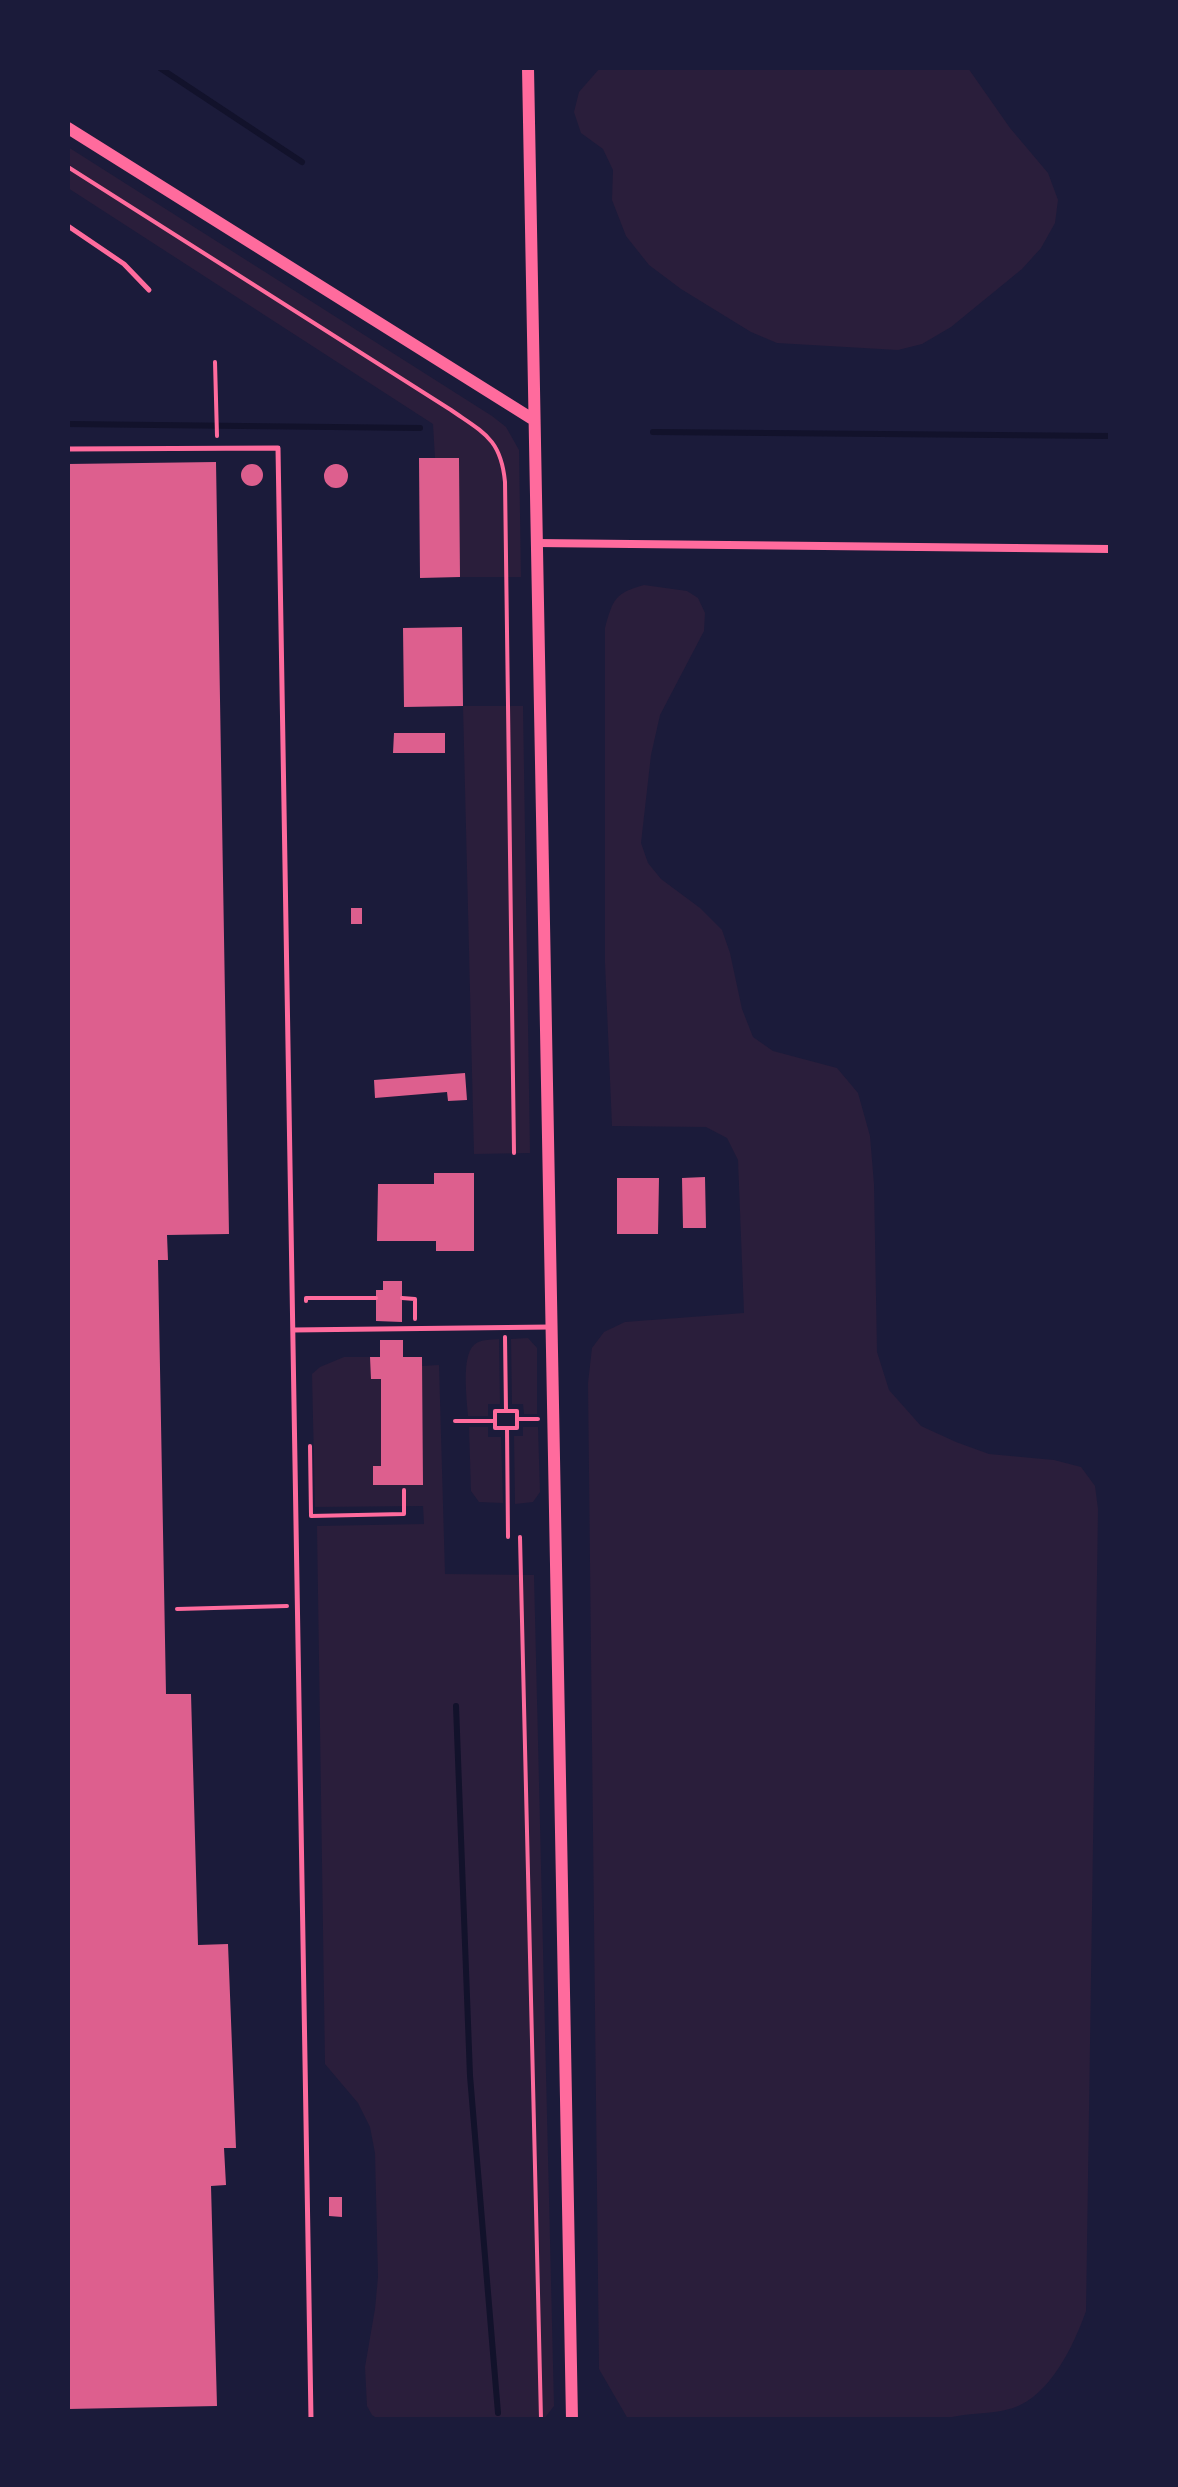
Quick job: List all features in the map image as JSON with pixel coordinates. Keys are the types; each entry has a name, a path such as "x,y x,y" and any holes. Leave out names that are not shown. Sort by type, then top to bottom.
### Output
{"street":[{"path":"528,68 572,2419"},
{"path":"68,128 534,420"},
{"path":"536,543 1110,549"}],"lane":[{"path":"68,226 124,264 149,290"},
{"path":"68,449 278,448 311,2419"},
{"path":"293,1330 551,1327"}],"path":[{"path":"68,167 451,410 487,436 499,450 505,482 514,1153"},
{"path":"215,362 217,448"},
{"path":"306,1298 376,1298"},
{"path":"402,1298 415,1299 415,1328"},
{"path":"505,1327 506,1411"},
{"path":"495,1411 517,1411 517,1419 517,1428 495,1428 495,1411"},
{"path":"517,1419 553,1420"},
{"path":"455,1421 495,1421"},
{"path":"507,1428 508,1537"},
{"path":"297,1516 404,1514 404,1490"},
{"path":"520,1537 541,2419"},
{"path":"177,1609 298,1605"}],"shaded area":[{"path":"600,68 968,68 1010,128 1048,173 1058,200 1055,223 1041,248 1022,269 951,327 922,344 898,350 777,343 751,332 681,289 649,265 626,236 612,200 613,170 603,149 581,133 574,112 579,92"},
{"path":"68,147 506,427 519,450 521,577 460,577 459,458 435,458 433,424 68,188"},
{"path":"644,585 687,591 698,598 705,613 704,631 660,715 651,755 641,843 648,863 661,879 700,908 722,930 742,1009 753,1037 773,1051 837,1068 858,1093 870,1136 874,1184 877,1352 889,1390 921,1426 989,1454 1054,1460 1081,1467 1095,1486 1098,1509 1086,2311 1075,2339 1049,2381 1026,2402 1005,2410 945,2419 628,2419 599,2369 588,1383 592,1348 604,1332 625,1322 744,1313 738,1160 727,1138 706,1127 612,1126 605,963 605,628 610,610 621,594"},
{"path":"463,706 523,706 530,1153 474,1154"},
{"path":"528,1338 537,1348 537,1414 524,1414 523,1404 512,1404 511,1339"},
{"path":"499,1339 500,1404 488,1404 488,1416 468,1416 466,1379 470,1351 479,1342"},
{"path":"344,1357 370,1357 381,1379 381,1466 373,1467 373,1484 423,1484 422,1366 439,1365 445,1574 534,1575 554,2406 544,2419 378,2419 367,2406 365,2367 378,2277 375,2153 370,2127 358,2103 325,2064 317,1526 424,1524 423,1506 315,1507 312,1374 320,1367"},
{"path":"469,1427 488,1427 488,1437 501,1437 503,1503 479,1502 471,1491"},
{"path":"523,1427 538,1427 540,1492 533,1502 515,1504 514,1436 523,1436"}],"building":[{"path":"419,458 459,458 460,577 420,578"},
{"path":"216,462 229,1234 167,1235 168,1260 158,1260 166,1694 191,1694 198,1945 228,1944 236,2148 224,2148 226,2185 211,2186 217,2406 68,2409 68,464"},
{"path":"252,464 263,475 252,486 241,475"},
{"path":"336,464 344,468 348,476 344,484 336,488 328,484 324,476 328,468"},
{"path":"462,627 463,706 404,707 403,628"},
{"path":"394,733 445,733 445,753 393,753"},
{"path":"351,908 362,908 362,924 351,924"},
{"path":"465,1073 467,1100 448,1101 447,1092 375,1098 374,1080"},
{"path":"434,1173 474,1173 474,1251 436,1251 436,1241 377,1241 378,1184 434,1184"},
{"path":"705,1177 706,1228 683,1228 682,1178"},
{"path":"617,1178 659,1178 658,1234 617,1234"},
{"path":"383,1281 402,1281 402,1322 376,1321 376,1290 383,1290"},
{"path":"380,1340 403,1340 403,1357 422,1357 423,1485 373,1485 373,1466 381,1466 381,1379 371,1379 370,1357 380,1357"},
{"path":"329,2197 342,2197 342,2217 329,2216"}],"waterway":[{"path":"160,68 302,162"},
{"path":"68,424 420,428"},
{"path":"653,432 1110,436"},
{"path":"456,1706 470,2076 498,2413"}]}
